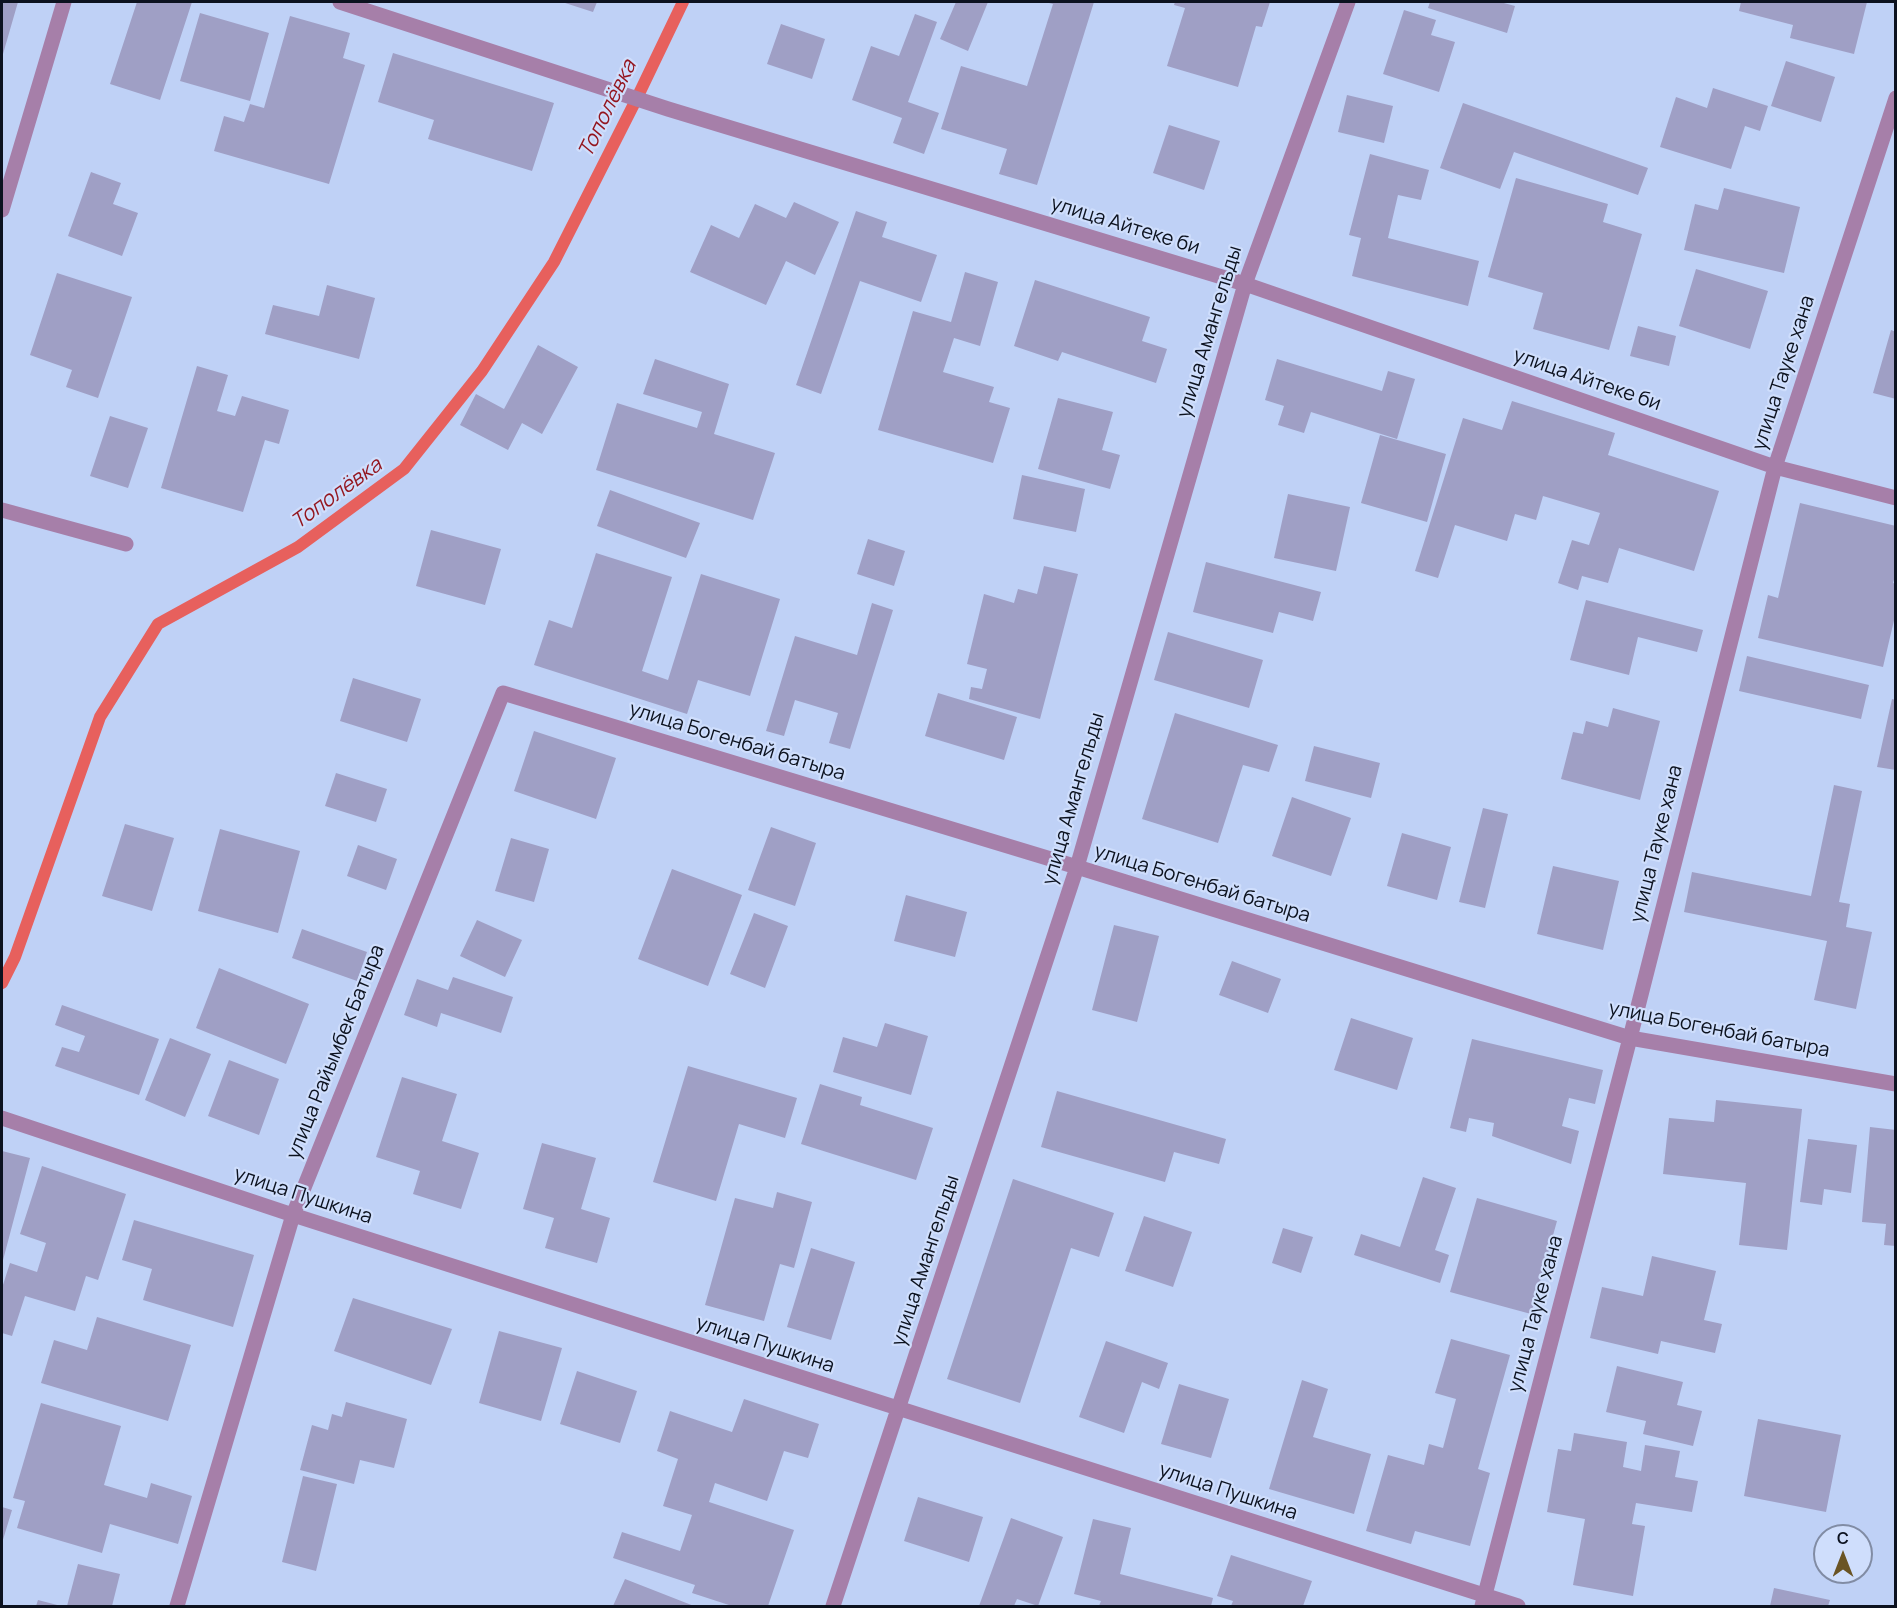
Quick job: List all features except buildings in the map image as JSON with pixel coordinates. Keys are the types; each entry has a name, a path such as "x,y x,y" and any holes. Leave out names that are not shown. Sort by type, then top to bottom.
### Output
{"street":[{"path":"2,210 64,2"},
{"name":"улица Айтеке би","path":"340,2 668,110 1245,284 1775,467 1896,498"},
{"name":"улица Амангельды","path":"833,1606 1077,867 1245,284 1348,2"},
{"name":"улица Тауке хана","path":"1483,1601 1630,1038 1775,467 1896,98"},
{"path":"2,510 126,544"},
{"name":"улица Богенбай батыра","path":"503,693 1630,1038 1896,1084"},
{"name":"улица Райымбек Батыра","path":"177,1606 292,1215 503,693"},
{"name":"улица Пушкина","path":"2,1118 292,1215 1483,1601 1518,1606"}],"waterway":[{"name":"Тополёвка","path":"2,983 15,957 100,717 158,624 298,547 404,469 482,371 554,262 683,2"}]}
